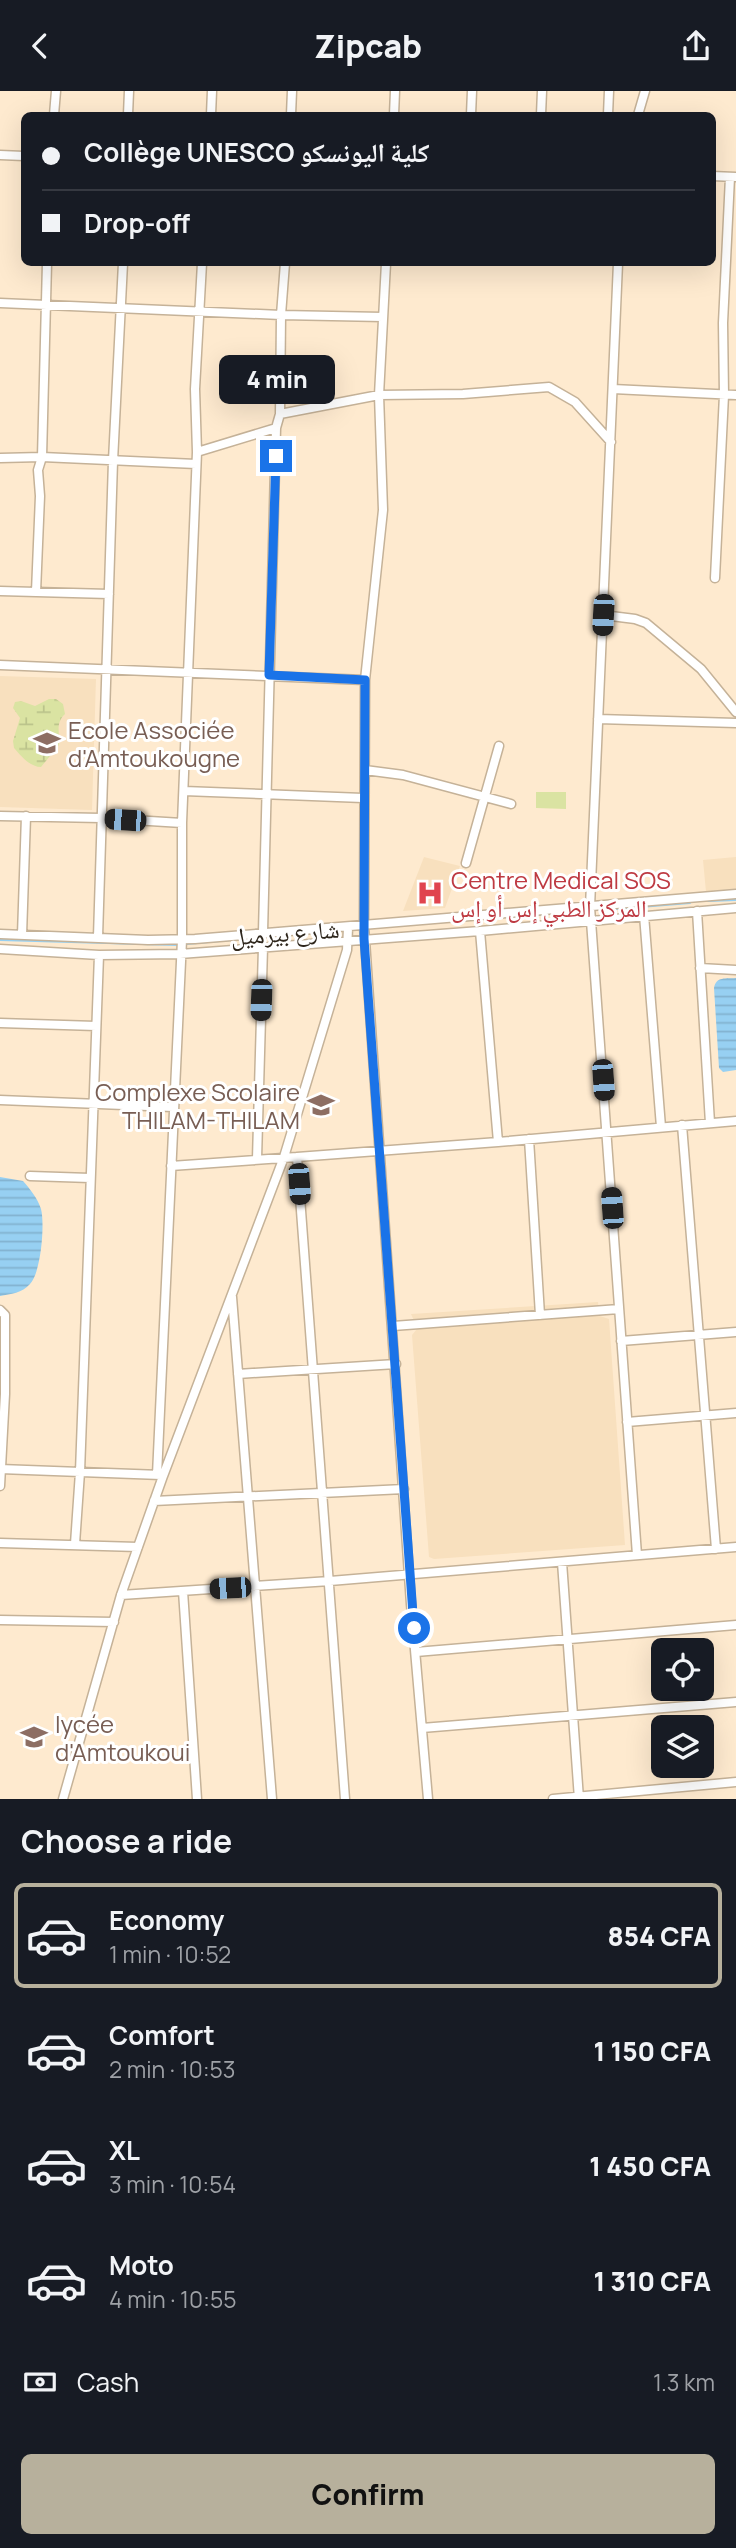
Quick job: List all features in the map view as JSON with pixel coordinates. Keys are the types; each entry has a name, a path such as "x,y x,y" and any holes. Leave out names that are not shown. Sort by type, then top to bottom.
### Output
{"street":[{"path":"54,112 56,91"},
{"path":"128,91 128,112"},
{"path":"211,112 212,91"},
{"path":"292,91 292,112"},
{"path":"394,112 395,91"},
{"path":"471,112 472,91"},
{"path":"541,112 542,91"},
{"path":"608,112 609,91"},
{"path":"639,112 645,91"},
{"path":"0,155 21,156"},
{"path":"715,577 724,395 723,323 733,177"},
{"path":"36,592 47,266"},
{"path":"98,937 122,266"},
{"path":"160,1475 173,1107 182,940 182,823 197,452 195,389 202,266"},
{"path":"262,932 276,428 279,414 285,266"},
{"path":"386,266 379,395 383,510 365,680 364,939 409,1574 428,1799"},
{"path":"618,266 591,914 637,1555"},
{"path":"0,303 281,316 383,317"},
{"path":"279,414 379,395 463,394 549,387 575,403 611,443"},
{"path":"613,389 736,395"},
{"path":"197,452 276,428"},
{"path":"0,458 42,457 196,464"},
{"path":"0,591 109,594"},
{"path":"603,615 635,618 646,623 701,669 736,712"},
{"path":"0,665 365,680"},
{"path":"598,719 736,723"},
{"path":"467,863 499,746"},
{"path":"365,770 403,775 511,804"},
{"path":"184,791 363,798"},
{"path":"0,815 182,823"},
{"path":"22,935 26,816"},
{"name":"شارع بيرميل","path":"0,949 99,955 180,954 480,931 736,894"},
{"name":"شارع بيرميل","path":"0,934 182,940 364,926 591,914 644,915 736,908"},
{"path":"697,911 710,1123"},
{"path":"644,915 661,1127"},
{"path":"63,1799 121,1595 154,1501 160,1475 284,1157 349,940 348,928"},
{"path":"480,931 498,1142"},
{"path":"257,1159 263,947"},
{"path":"75,1544 99,955"},
{"path":"700,968 736,970"},
{"path":"0,1023 96,1026"},
{"path":"0,1100 173,1107"},
{"path":"171,1166 736,1121"},
{"path":"682,1125 716,1549"},
{"path":"530,1139 540,1315"},
{"path":"297,1157 345,1799"},
{"path":"30,1176 90,1178"},
{"path":"232,1294 272,1799"},
{"path":"0,1310 5,1315 0,1486"},
{"path":"393,1326 619,1310"},
{"path":"621,1341 736,1332"},
{"path":"238,1374 396,1364"},
{"path":"627,1422 736,1413"},
{"path":"1,1469 160,1475"},
{"path":"154,1501 404,1489"},
{"path":"0,1543 138,1547"},
{"path":"121,1595 736,1548"},
{"path":"562,1562 579,1798"},
{"path":"183,1591 197,1799"},
{"path":"0,1620 114,1622"},
{"path":"416,1652 736,1625"},
{"path":"422,1728 736,1702"},
{"path":"553,1799 736,1781"}],"shaded area":[{"name":"Ecole Associée d'Amtoukougne","path":"0,676 96,679 92,810 0,807"},
{"name":"Centre Medical SOS المركز الطبي إس أو إس","path":"424,857 460,866 445,908 403,911"},
{"path":"736,857 736,889 706,892 703,860"},
{"path":"598,1302 600,1316 609,1319 625,1545 434,1559 429,1557 412,1335 417,1329 411,1314"}],"green space":[{"path":"49,699 56,699 63,704 65,714 59,725 59,745 41,767 37,767 26,761 14,748 13,741 20,718 13,708 15,702 21,701 35,706"},
{"path":"536,792 566,792 566,809 536,808"}],"water":[{"path":"736,978 736,1070 723,1072 719,1068 714,988 719,980"},
{"path":"0,1177 23,1181 40,1205 43,1225 34,1278 16,1293 0,1296"}],"waterway":[{"path":"708,901 736,900"},
{"path":"603,910 690,903"},
{"path":"489,918 582,912"},
{"path":"186,944 285,935"},
{"path":"0,940 177,945"}],"place":[{"name":"Ecole Associée d'Amtoukougne","path":"47,743"},
{"name":"Centre Medical SOS المركز الطبي إس أو إس","path":"430,893"},
{"name":"Complexe Scolaire THILAM-THILAM","path":"321,1105"},
{"name":"lycée d'Amtoukoui","path":"34,1737"}],"route":[{"path":"276,456 269,675 365,680 364,939 414,1628"}]}
